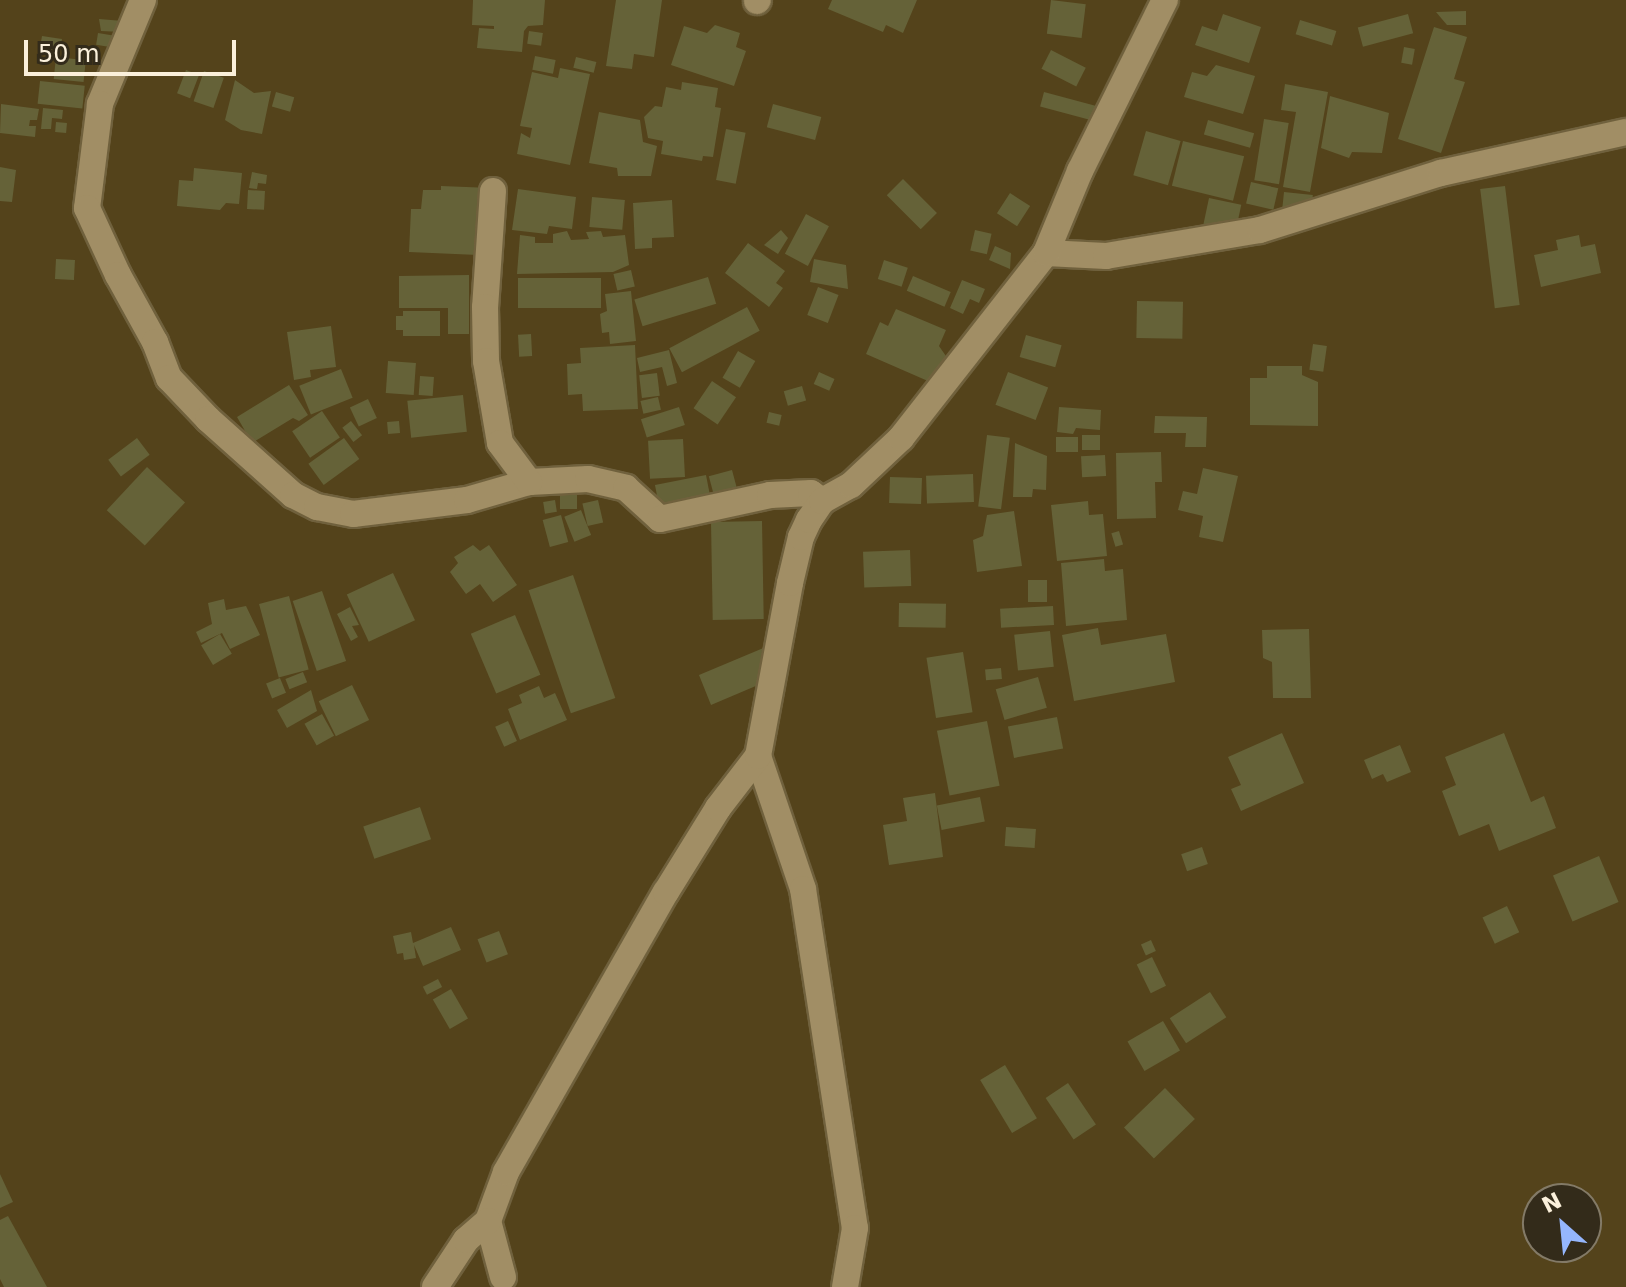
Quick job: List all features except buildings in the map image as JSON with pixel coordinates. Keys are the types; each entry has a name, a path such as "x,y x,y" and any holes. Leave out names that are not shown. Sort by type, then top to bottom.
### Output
{"street":[{"path":"143,0 100,104 87,208 118,275 155,342 169,378 208,419 293,495 333,512 353,514 467,500 529,482 588,479 626,488 660,519 779,494 811,493 822,501"},
{"path":"435,1287 466,1240 488,1221 506,1172 666,892 718,808 758,756 801,537 822,501 851,485 901,438 1046,253 1080,171 1165,0"},
{"path":"1046,253 1106,256 1260,230 1441,173 1626,132"},
{"path":"493,191 485,307 486,361 500,443 529,482"},
{"path":"758,756 803,889 855,1228 845,1287"},
{"path":"488,1221 503,1277"}]}
